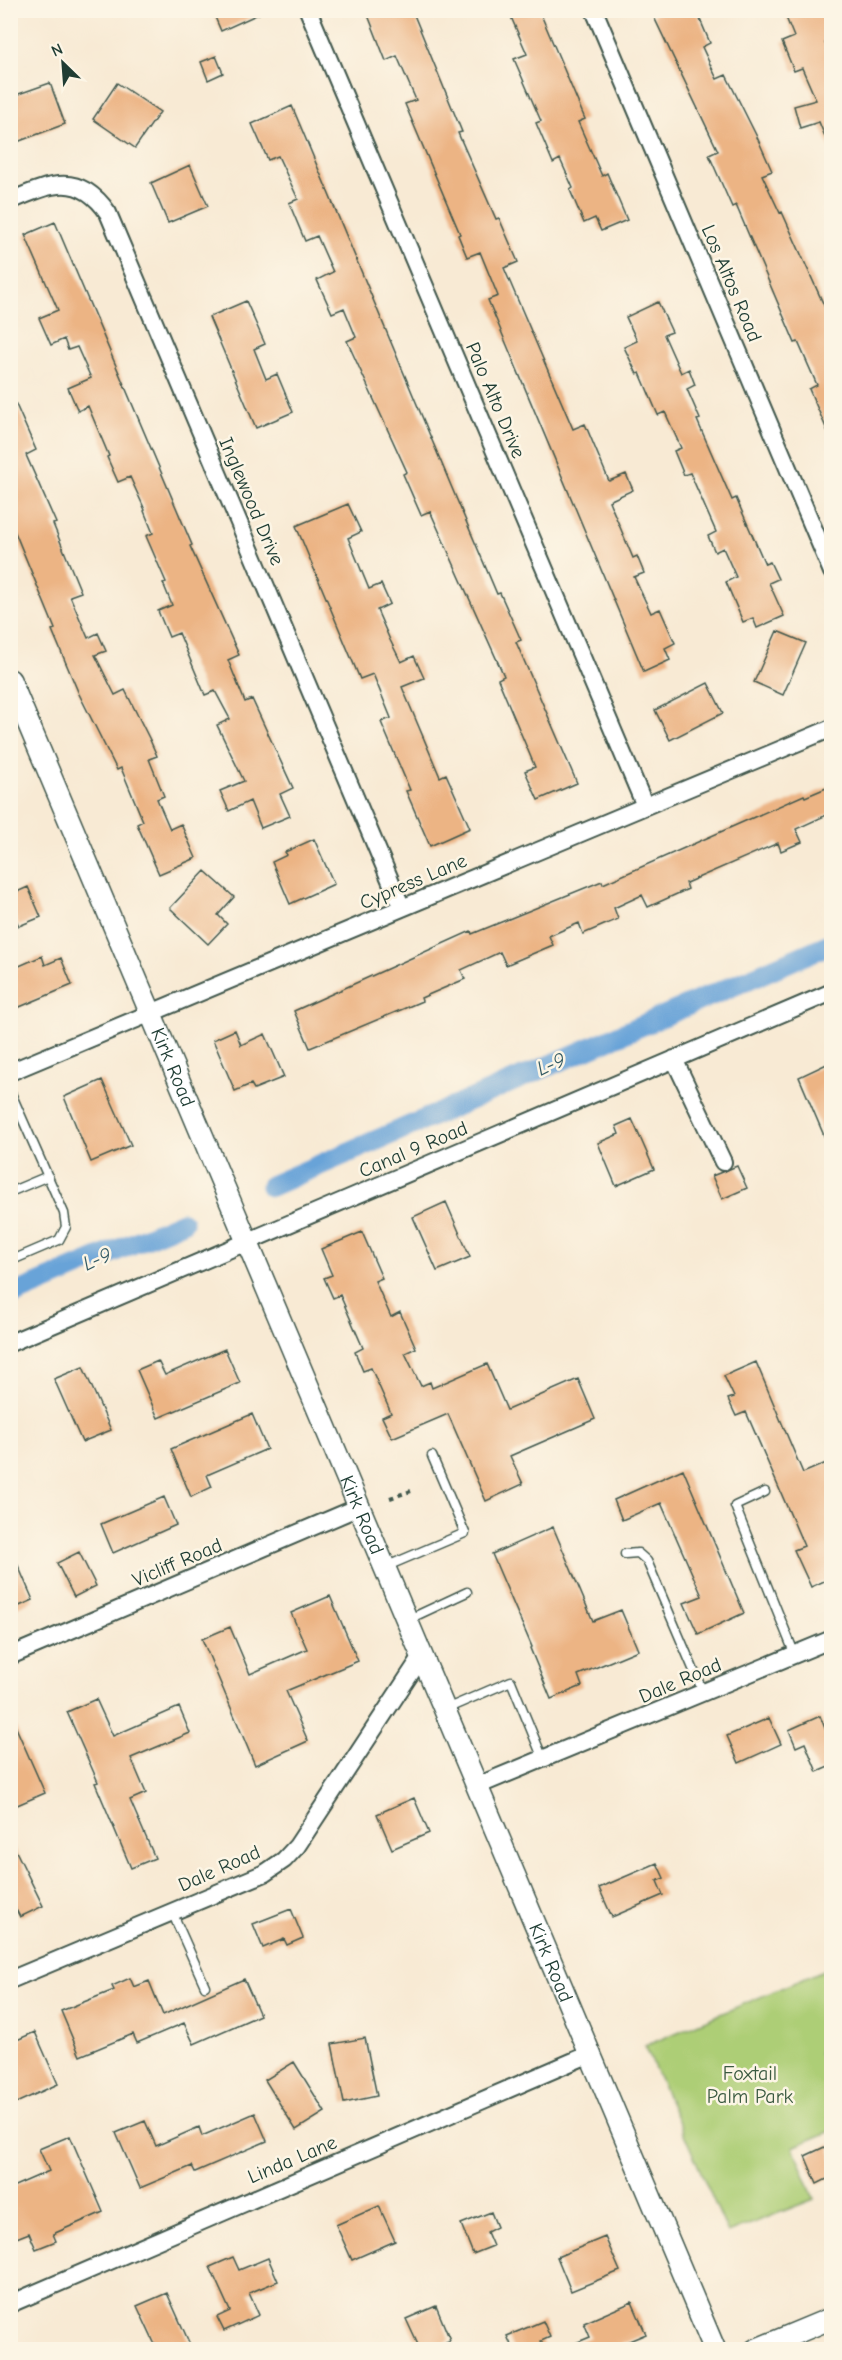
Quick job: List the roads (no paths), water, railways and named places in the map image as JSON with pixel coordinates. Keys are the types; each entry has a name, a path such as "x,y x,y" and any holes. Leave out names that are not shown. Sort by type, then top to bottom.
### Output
{"street":[{"name":"Palo Alto Drive","path":"308,10 645,806"},
{"name":"Los Altos Road","path":"594,10 831,572"},
{"name":"Inglewood Drive","path":"10,201 49,186 72,185 93,196 108,213 402,908"},
{"name":"Kirk Road","path":"10,680 715,2349"},
{"name":"Cypress Lane","path":"10,1072 831,728"},
{"name":"Canal 9 Road","path":"10,1343 831,992"},
{"path":"674,1059 723,1162"},
{"name":"Vicliff Road","path":"10,1656 359,1507"},
{"name":"Dale Road","path":"477,1786 831,1639"},
{"name":"Dale Road","path":"10,1980 265,1873 284,1860 297,1846 422,1656"},
{"name":"Linda Lane","path":"10,2304 590,2054"},
{"path":"755,2349 831,2318"}],"lane":[{"path":"10,1091 64,1213 66,1227 59,1240 10,1260"},
{"path":"10,1192 48,1176"},
{"path":"385,1567 465,1533 432,1456"},
{"path":"765,1492 735,1506 795,1655"},
{"path":"625,1554 638,1553 647,1561 703,1692"},
{"path":"407,1620 467,1592"},
{"path":"445,1709 511,1681 543,1759"},
{"path":"172,1912 205,1986"}],"water":[{"path":"831,2004 832,2063 819,2054"}],"waterway":[{"name":"L-9","path":"271,1186 832,943"},
{"name":"L-9","path":"10,1296 183,1222"}],"park label":[{"name":"Foxtail Palm Park","path":"750,2084"}]}
